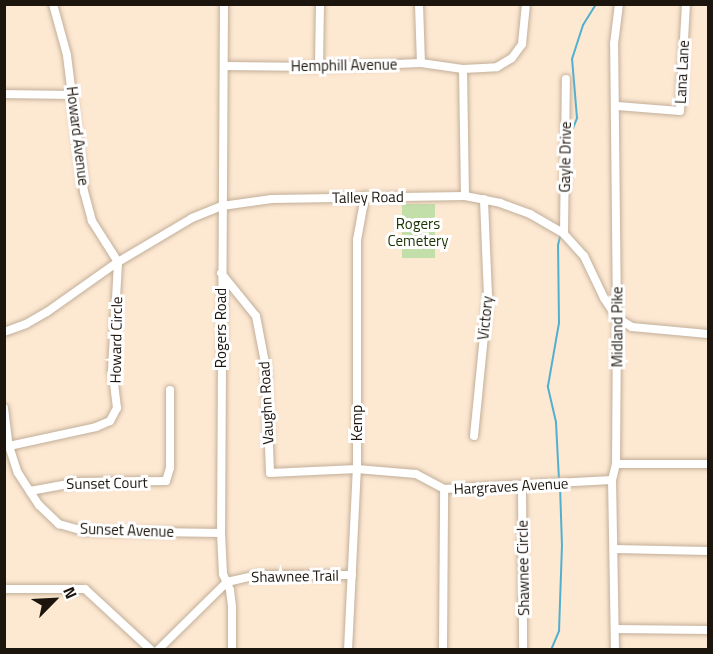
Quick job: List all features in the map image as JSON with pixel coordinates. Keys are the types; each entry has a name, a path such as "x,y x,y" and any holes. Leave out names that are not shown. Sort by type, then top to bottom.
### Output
{"street":[{"name":"Howard Avenue","path":"53,4 61,28 84,192 92,221 118,262"},
{"name":"Rogers Road","path":"224,4 221,532 223,574 232,606 232,650"},
{"path":"319,67 320,4"},
{"path":"419,4 421,63"},
{"name":"Hemphill Avenue","path":"224,66 319,67 421,63 463,69 497,67 512,58 522,44 526,4"},
{"name":"Midland Pike","path":"615,650 612,480 616,464 617,106 614,44 619,4"},
{"name":"Lana Lane","path":"617,106 680,111 686,4"},
{"path":"463,69 465,196"},
{"name":"Gayle Drive","path":"564,234 566,79"},
{"path":"4,94 72,95"},
{"name":"Talley Road","path":"4,332 26,324 46,312 118,262 192,218 222,206 273,199 365,196 465,196 484,199 530,214 564,234 584,256 604,298 617,318"},
{"name":"Kemp","path":"348,650 349,590 352,575 357,469 357,240 365,196"},
{"name":"Victory","path":"474,436 488,296 484,199"},
{"name":"Howard Circle","path":"9,446 96,427 110,421 117,408 112,370 118,262"},
{"name":"Vaughn Road","path":"222,273 256,316 266,368 270,473"},
{"path":"617,318 632,327 708,334"},
{"name":"Sunset Court","path":"30,491 80,482 166,481 170,468 170,390"},
{"name":"Sunset Avenue","path":"4,408 9,446 18,473 39,505 59,524 83,531 221,532"},
{"path":"616,464 708,464"},
{"name":"Hargraves Avenue","path":"270,473 357,469 416,474 444,489 522,487 612,480"},
{"name":"Shawnee Circle","path":"522,487 524,650"},
{"path":"443,650 444,489"},
{"path":"615,549 708,551"},
{"name":"Shawnee Trail","path":"227,582 258,574 352,575"},
{"path":"158,650 227,582"},
{"path":"4,589 85,589 151,650"},
{"path":"615,628 708,630"}],"green space":[{"name":"Rogers Cemetery","path":"402,204 435,204 435,258 402,258"}],"waterway":[{"path":"569,138 577,118 572,59 583,25 596,4"},
{"path":"559,480 556,422 548,386 559,323 558,245 561,233"},
{"path":"551,650 559,631 562,546 560,486"}]}
